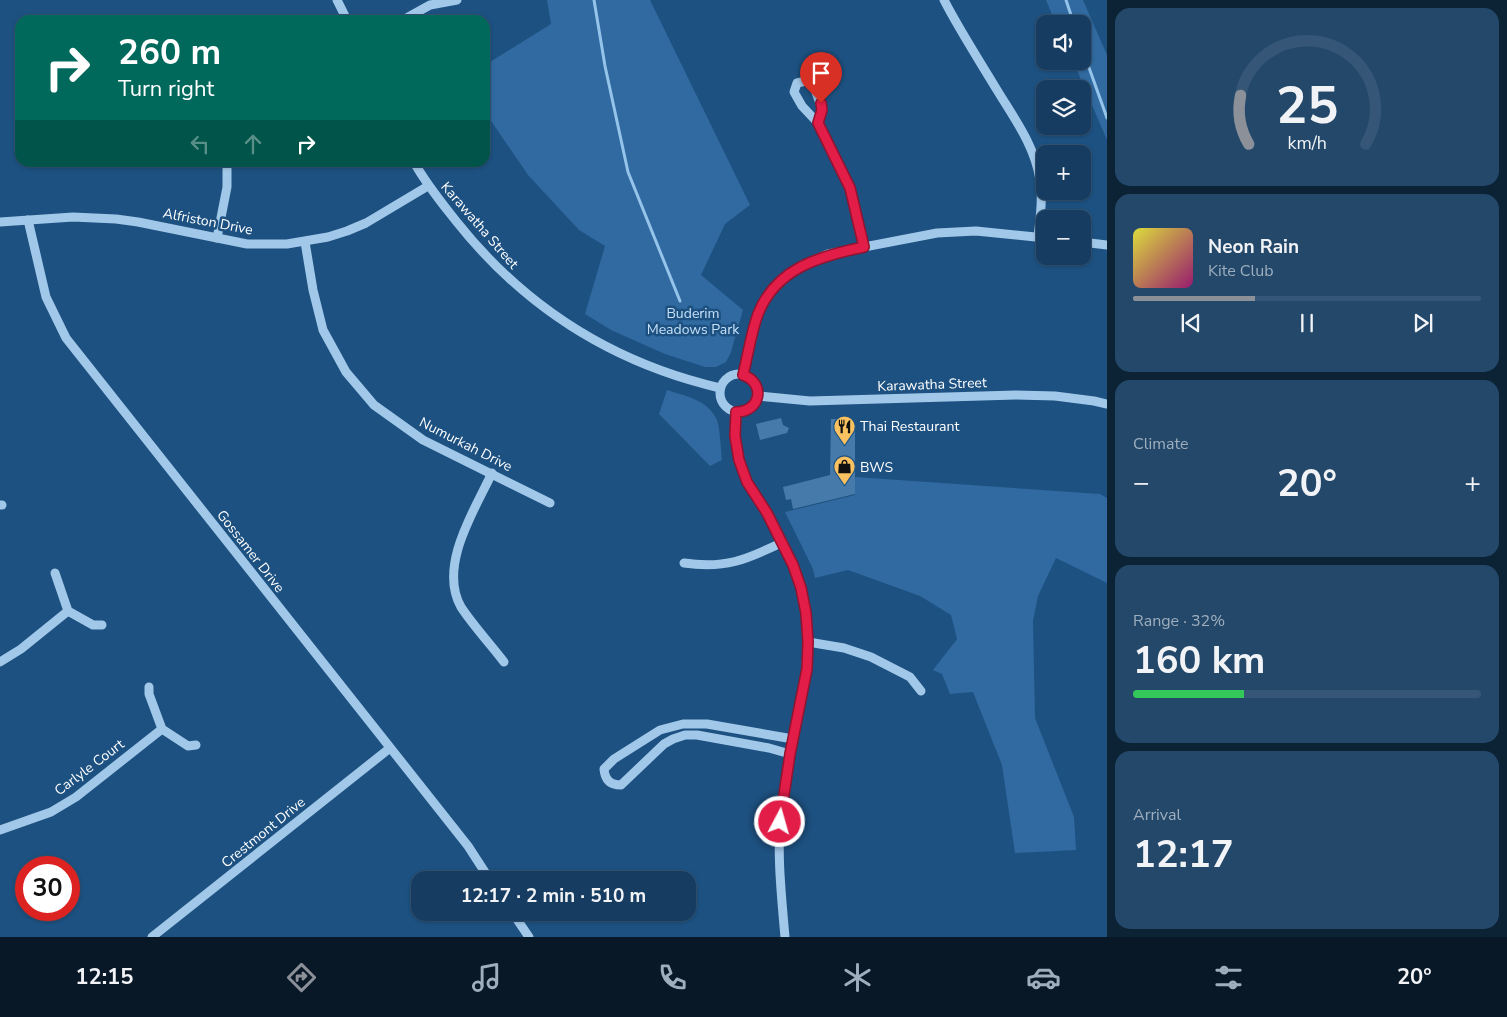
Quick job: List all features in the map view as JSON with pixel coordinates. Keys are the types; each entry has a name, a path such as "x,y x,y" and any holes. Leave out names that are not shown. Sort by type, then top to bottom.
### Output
{"street":[{"path":"337,0 344,15"},
{"path":"410,15 431,2 457,0"},
{"path":"944,0 960,30 1023,132 1035,158 1040,179 1042,210"},
{"path":"818,123 850,188 864,247"},
{"path":"217,238 228,187 227,167"},
{"name":"Karawatha Street","path":"417,167 428,186 474,244 512,283 558,317 599,344 645,366 687,380 720,388"},
{"name":"Alfriston Drive","path":"0,222 73,217 116,219 247,244 305,242 328,237 366,223 428,186"},
{"name":"Gossamer Drive","path":"28,220 46,297 66,338 468,846 484,871"},
{"path":"743,375 758,314 775,287 787,275 802,265 828,254 937,233 976,231 1036,237"},
{"name":"Numurkah Drive","path":"305,242 313,290 323,330 346,372 374,405 422,440 550,503"},
{"path":"1091,243 1107,245"},
{"path":"732,375 743,375 753,380 758,390 758,396 748,410 736,412 725,406 722,401 720,388 732,375"},
{"name":"Karawatha Street","path":"758,396 810,401 1016,395 1055,396 1107,404"},
{"path":"736,412 735,436 739,460 747,482 782,542 793,565 801,588 806,613 807,669 790,754 778,842 785,937"},
{"path":"492,473 456,550 452,578 461,606 504,662"},
{"path":"684,563 712,566 730,563 753,556 782,542"},
{"path":"55,573 68,611 93,625 102,625"},
{"path":"0,662 21,649 68,611"},
{"path":"808,642 844,648 871,657 910,677 921,691"},
{"path":"149,687 149,694 162,729 188,746 196,744"},
{"path":"790,754 769,748 698,735 685,735 664,744 621,785 614,785 604,776 604,769 614,759 660,730 683,724 706,724 793,739"},
{"name":"Carlyle Court","path":"0,830 51,812 76,797 162,729"},
{"name":"Crestmont Drive","path":"152,937 390,748"},
{"path":"518,921 529,937"}],"green space":[{"name":"Buderim Meadows Park","path":"547,0 650,0 750,205 725,224 701,275 743,310 731,352 726,362 716,367 705,367 665,354 611,330 585,314 605,246 579,230 528,175 490,119 490,62 551,24"},
{"path":"1046,0 1083,0 1090,15 1052,15"},
{"path":"1091,18 1107,55 1107,140 1091,103 1091,80 1081,80 1077,70 1091,70"},
{"path":"667,390 701,402 712,412 718,426 722,460 710,466 659,414"},
{"path":"855,477 1100,494 1107,498 1107,583 1056,558 1038,596 1033,621 1035,718 1074,817 1076,850 1015,853 1002,765 973,692 950,694 942,674 933,670 957,639 951,615 920,596 848,570 815,578 813,569 785,512 855,495"}],"building":[{"path":"781,418 783,425 789,428 787,433 760,440 756,424"},
{"path":"831,419 842,419 842,423 855,423 855,494 793,509 791,499 786,500 783,487 830,475"}],"waterway":[{"path":"594,0 605,66 628,172 680,301"},
{"path":"1066,0 1071,15"},
{"path":"1090,70 1107,118"}],"place":[{"name":"Thai Restaurant","path":"844,445"},
{"name":"BWS","path":"844,486"}],"route":[{"path":"780,822 790,754 807,669 806,613 801,588 793,565 767,513 747,482 739,460 735,436 736,412 748,410 758,396 758,390 753,380 743,375 758,314 765,300 775,287 787,275 802,265 828,254 864,247 850,188 818,123 822,110 821,103"}]}
